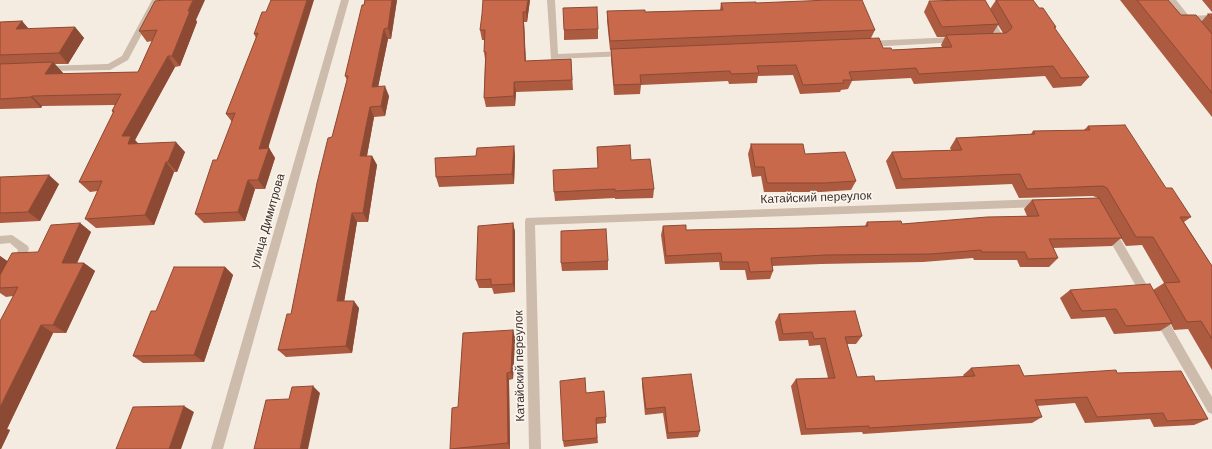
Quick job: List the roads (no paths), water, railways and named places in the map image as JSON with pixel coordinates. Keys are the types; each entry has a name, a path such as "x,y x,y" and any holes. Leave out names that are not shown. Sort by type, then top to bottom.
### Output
{"street":[{"path":"39,70 110,67 125,58 156,0"},
{"name":"улица Димитрова","path":"217,449 345,0"},
{"path":"551,0 554,57 634,54"},
{"path":"979,0 1000,38 984,39"},
{"path":"1172,0 1197,31"},
{"path":"1187,19 1212,18"},
{"path":"857,44 968,39"},
{"name":"Катайский переулок","path":"535,449 530,221 1053,203"},
{"path":"1105,222 1212,408"},
{"path":"0,240 12,239 24,249 10,275"}]}
